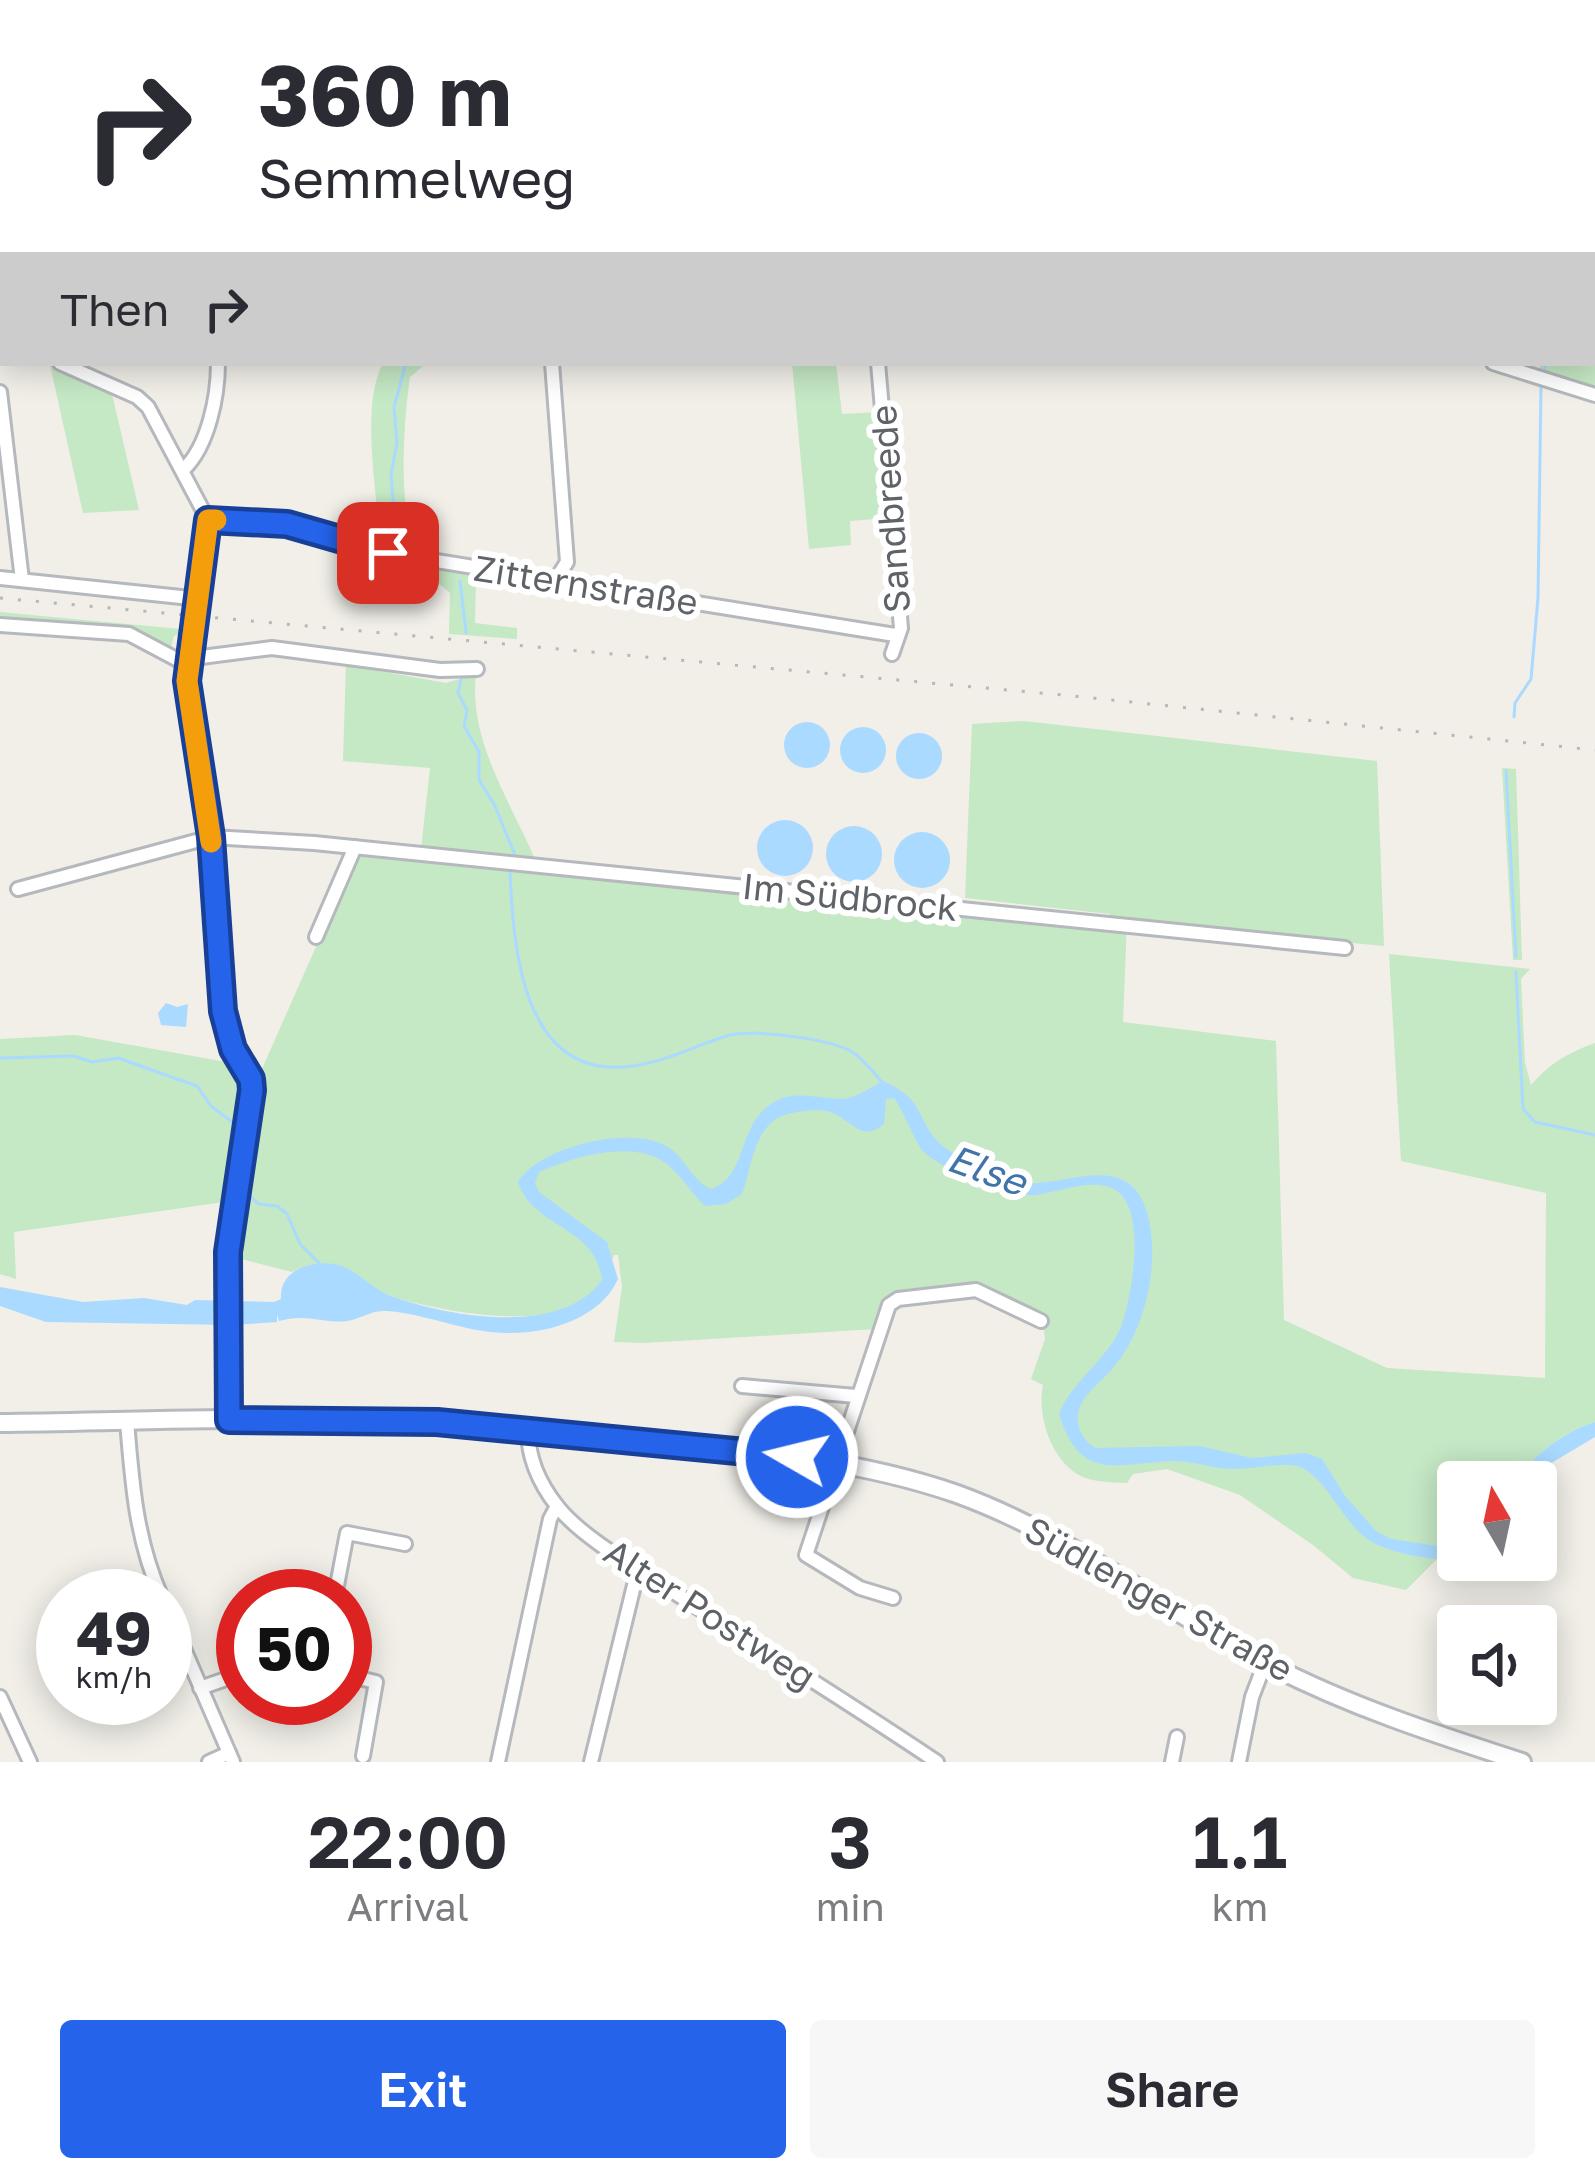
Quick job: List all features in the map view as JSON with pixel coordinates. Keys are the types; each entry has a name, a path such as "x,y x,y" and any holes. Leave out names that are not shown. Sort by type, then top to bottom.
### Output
{"main road":[{"name":"Südlenger Straße","path":"0,1423 437,1422 757,1451 838,1463 940,1489 1018,1519 1093,1557 1265,1663 1376,1712 1522,1762"}],"street":[{"path":"67,366 137,397 148,407 208,520 187,681 211,837 223,1011 233,1049 251,1079 252,1090 228,1252 229,1420"},
{"path":"184,470 197,457 218,385 218,366"},
{"path":"552,366 567,562 555,581"},
{"name":"Sandbreede","path":"878,366 901,628 892,654"},
{"path":"1503,366 1595,395"},
{"path":"0,392 22,580"},
{"name":"Zitternstraße","path":"208,520 287,524 388,553 896,635"},
{"path":"0,578 200,599"},
{"path":"0,625 128,634 178,660 272,648 440,670 477,669"},
{"name":"Im Südbrock","path":"17,889 211,837 356,847 1345,947"},
{"path":"316,937 356,847"},
{"path":"893,1598 860,1588 806,1555 889,1305 898,1298 976,1291 1041,1321"},
{"path":"742,1386 856,1396"},
{"path":"127,1421 136,1519 150,1569"},
{"name":"Alter Postweg","path":"528,1430 530,1460 557,1506 638,1569 937,1762"},
{"path":"498,1762 550,1519 557,1506"},
{"path":"340,1569 346,1533 405,1544"},
{"path":"591,1762 638,1569"},
{"path":"1239,1762 1252,1697 1265,1663"},
{"path":"192,1669 231,1757 209,1762"},
{"path":"200,1688 216,1682"},
{"path":"0,1697 29,1762"},
{"path":"363,1756 368,1725"},
{"path":"1172,1762 1177,1737"}],"green space":[{"path":"50,366 112,394 139,510 83,513"},
{"path":"382,366 423,366 410,377 406,414 404,490 412,531 431,554 476,576 475,623 517,628 517,639 449,634 450,593 379,532 371,422"},
{"path":"792,366 836,366 842,414 880,412 888,518 850,521 851,545 809,549"},
{"path":"1595,366 1595,386 1539,369"},
{"path":"0,612 191,630 174,636 171,647 137,631 0,620"},
{"path":"346,665 446,683 476,674 478,722 485,746 535,859 421,849 430,768 343,761"},
{"path":"1024,721 1377,761 1384,946 1127,921 1123,1022 1276,1041 1284,1320 1387,1368 1545,1378 1546,1193 1401,1161 1389,954 1530,969 1521,979 1525,1063 1531,1085 1560,1060 1595,1043 1595,1422 1572,1432 1532,1461 1437,1461 1437,1559 1406,1590 1353,1578 1240,1495 1167,1469 1133,1474 1127,1483 1095,1481 1077,1474 1053,1446 1044,1422 1043,1385 1031,1379 1045,1339 1042,1314 977,1284 888,1295 875,1329 614,1342 622,1287 618,1255 591,1296 550,1314 523,1316 466,1313 393,1297 334,1266 307,1266 292,1272 234,1257 261,1071 354,861 367,852 1110,929 1110,914 965,898 972,724"},
{"path":"1502,768 1516,769 1522,960 1513,960"},
{"path":"75,1035 238,1064 248,1093 231,1201 14,1232 16,1279 0,1274 0,1039"}],"water":[{"path":"807,722 823,729 830,745 823,761 807,768 791,761 784,745 791,729"},
{"path":"863,727 879,734 886,750 879,766 863,773 847,766 840,750 847,734"},
{"path":"919,733 935,740 942,756 935,772 919,779 903,772 896,756 903,740"},
{"path":"785,820 805,828 813,848 805,868 785,876 765,868 757,848 765,828"},
{"path":"854,826 874,834 882,854 874,874 854,882 834,874 826,854 834,834"},
{"path":"922,832 942,840 950,860 942,880 922,888 902,880 894,860 902,840"},
{"path":"166,1003 188,1004 186,1027 161,1025 158,1013"},
{"path":"883,1081 908,1096 943,1146 992,1174 1027,1183 1109,1176 1126,1182 1140,1195 1152,1239 1147,1298 1125,1352 1079,1409 1079,1426 1091,1445 1199,1446 1252,1458 1306,1453 1322,1459 1345,1496 1376,1531 1391,1539 1437,1546 1437,1559 1397,1552 1364,1536 1302,1468 1227,1469 1178,1461 1102,1464 1077,1450 1059,1414 1122,1324 1135,1249 1130,1210 1122,1195 1100,1185 1025,1195 962,1175 925,1153 894,1098 886,1099 884,1124 870,1131 821,1110 777,1118 760,1138 742,1194 726,1204 705,1206 659,1159 630,1151 598,1153 539,1172 535,1183 539,1192 607,1242 618,1279 599,1304 556,1327 493,1332 389,1311 343,1321 279,1321 277,1314 277,1322 233,1325 46,1322 0,1306 0,1287 83,1302 144,1298 187,1305 195,1300 274,1302 281,1299 290,1275 324,1263 349,1270 391,1296 443,1310 503,1317 560,1310 584,1298 602,1280 588,1248 526,1198 518,1182 529,1169 590,1142 637,1138 672,1150 711,1189 730,1175 751,1128 767,1107 802,1096 845,1099"},
{"path":"1595,1422 1595,1437 1555,1461 1532,1461 1550,1446"}],"waterway":[{"path":"405,366 394,407 397,443 391,475 394,511 407,548"},
{"path":"1545,370 1546,366"},
{"path":"1514,717 1515,703 1531,679 1538,598 1541,386"},
{"path":"460,581 466,633"},
{"path":"462,676 458,693 467,710 464,726 479,752 479,780 515,855"},
{"path":"1506,771 1516,957"},
{"path":"510,871 520,969 544,1029 564,1050 590,1064 624,1067 730,1035 775,1034 845,1049 881,1081"},
{"path":"1516,972 1523,1109 1535,1122 1595,1135"},
{"path":"0,1058 74,1056 92,1062 118,1058 197,1086 211,1106 240,1128 231,1188"},
{"path":"244,1192 259,1204 277,1206 287,1214 300,1244 323,1267"}],"railway":[{"path":"0,598 1073,696 1595,750"}],"slow traffic":[{"path":"211,842 187,681 208,520 216,520"}],"route":[{"path":"388,553 287,524 208,520 187,681 211,837 223,1011 233,1049 251,1079 252,1090 228,1252 229,1420 437,1422 797,1457"}],"water label":[{"name":"Else","path":"987,1170"}]}
